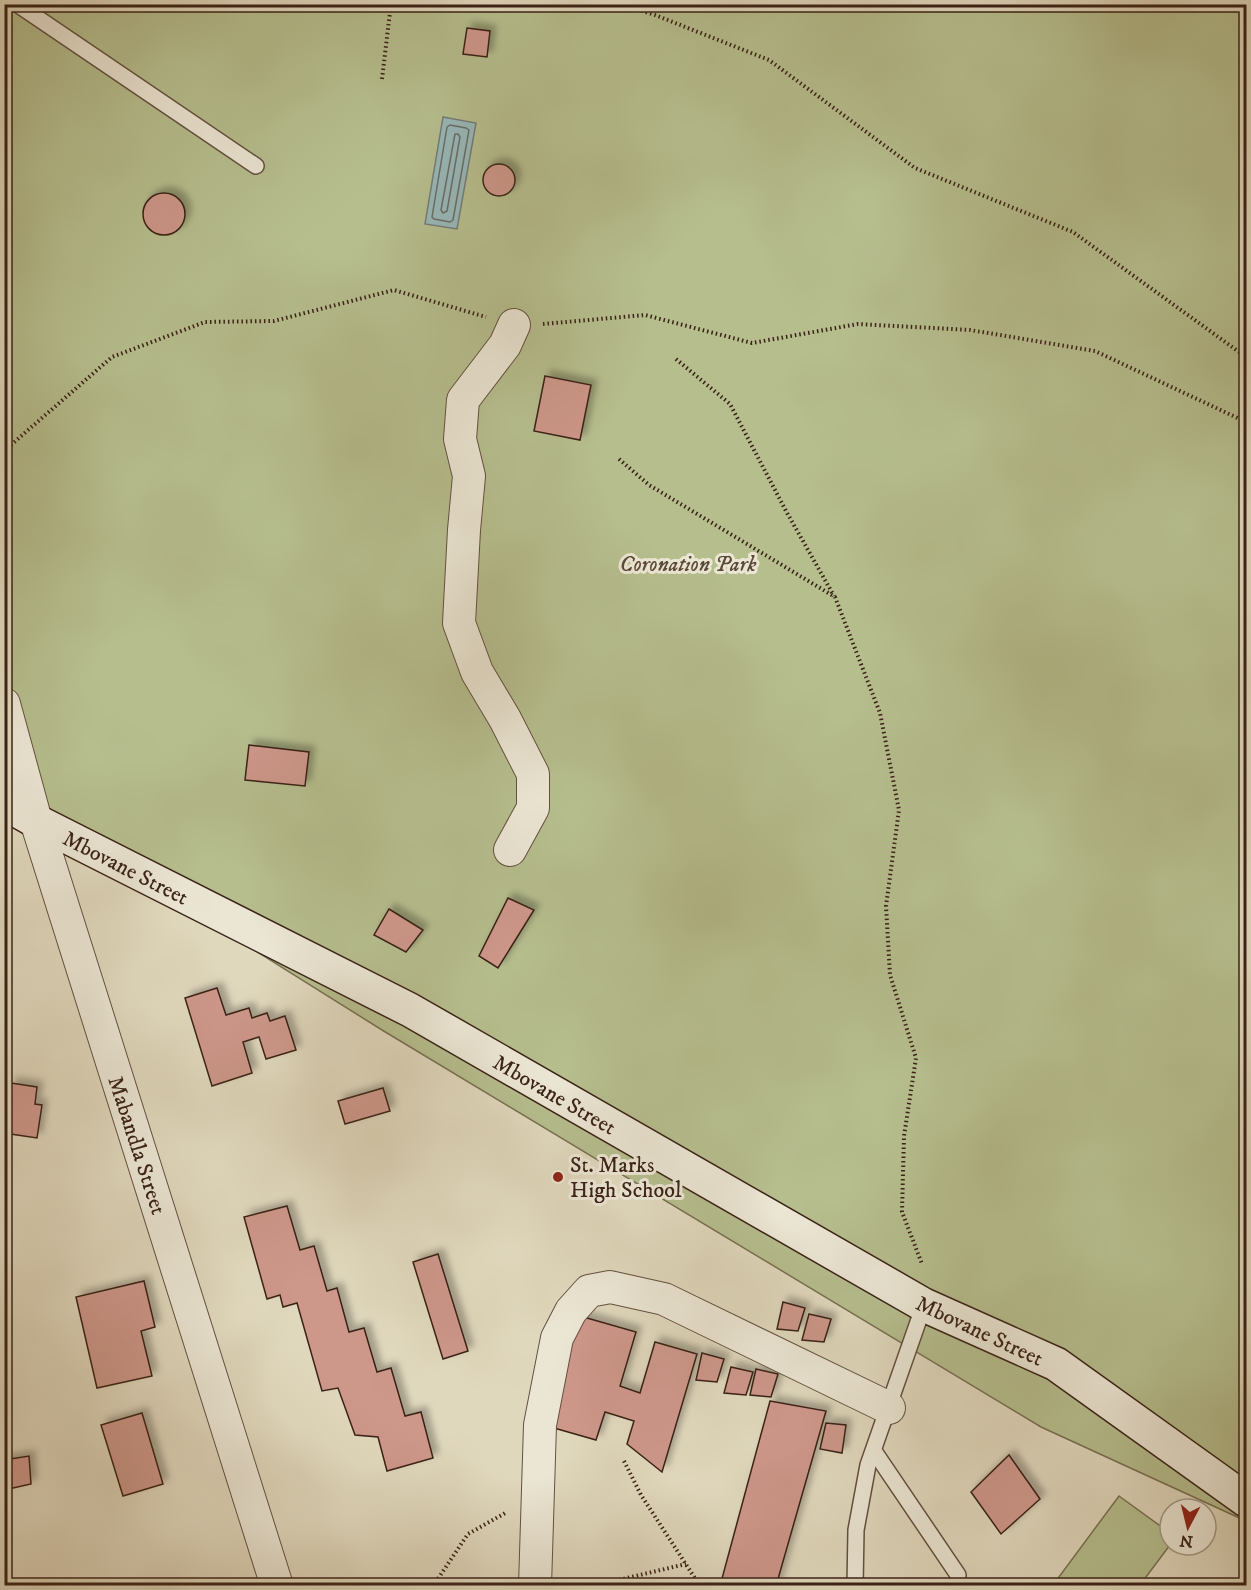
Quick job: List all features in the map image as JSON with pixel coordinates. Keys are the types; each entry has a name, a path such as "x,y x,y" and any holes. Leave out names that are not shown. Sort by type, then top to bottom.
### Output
{"street":[{"path":"510,850 533,808 533,774 505,719 477,672 459,623 469,477 460,439 463,400 504,345 514,325"},
{"name":"Mabandla Street","path":"4,704 36,821 277,1586"},
{"name":"Mbovane Street","path":"4,803 410,1010 924,1305 1056,1364 1246,1500"},
{"path":"536,1586 540,1425 557,1338 571,1311 589,1291 610,1287 664,1299 889,1408"}],"lane":[{"path":"17,4 256,166"},
{"path":"855,1586 856,1530 868,1465 924,1305"},
{"path":"874,1451 958,1575"}],"path":[{"path":"382,79 391,4"},
{"path":"620,4 655,15 769,60 915,168 1073,232 1246,357"},
{"path":"4,451 112,357 205,322 274,321 394,290 520,326 645,315 752,343 858,324 970,330 1095,351 1246,422"},
{"path":"676,359 730,404 786,511 835,597 880,713 899,810 886,906 890,975 916,1058 904,1136 902,1212 922,1264"},
{"path":"619,459 649,485 835,597"},
{"path":"624,1461 641,1495 700,1586"},
{"path":"433,1586 468,1534 538,1496"},
{"path":"606,1583 686,1564"}],"green space":[{"name":"Coronation Park","path":"4,5 1246,5 1246,1521 1218,1508 1218,1497 1194,1497 1041,1427 382,1030 34,812 4,702"},
{"path":"1119,1496 1158,1524 1158,1557 1161,1557 1140,1585 1053,1585"}],"water":[{"path":"443,117 476,123 457,229 425,224"}],"building":[{"path":"467,28 490,31 487,57 463,54"},
{"path":"499,164 511,168 515,180 511,192 499,196 487,192 483,180 487,168"},
{"path":"164,193 179,199 185,214 179,229 164,235 149,229 143,214 149,199"},
{"path":"545,376 591,385 580,440 534,431"},
{"path":"249,745 309,752 305,786 245,780"},
{"path":"508,898 534,910 498,968 479,956"},
{"path":"389,909 423,930 406,952 374,935"},
{"path":"217,988 226,1015 249,1008 252,1018 267,1013 270,1021 285,1016 296,1050 266,1059 259,1037 243,1042 252,1073 212,1086 185,998"},
{"path":"11,1083 37,1087 35,1104 42,1105 37,1138 4,1133"},
{"path":"383,1088 390,1111 345,1124 338,1101"},
{"path":"287,1206 300,1250 314,1246 327,1291 337,1288 349,1332 364,1328 377,1372 391,1368 405,1416 421,1412 433,1458 387,1471 378,1437 355,1435 338,1388 322,1391 297,1303 283,1307 280,1295 267,1299 244,1217"},
{"path":"438,1254 468,1351 443,1359 413,1262"},
{"path":"144,1281 155,1327 141,1331 152,1376 97,1388 76,1297"},
{"path":"783,1302 805,1308 798,1331 777,1329"},
{"path":"809,1314 831,1319 824,1342 802,1340"},
{"path":"580,1316 636,1332 620,1386 640,1393 655,1342 697,1354 662,1472 627,1444 634,1421 605,1412 596,1440 547,1426"},
{"path":"702,1353 724,1359 717,1382 696,1380"},
{"path":"731,1367 753,1372 746,1395 724,1393"},
{"path":"756,1369 778,1374 771,1397 750,1395"},
{"path":"770,1401 826,1411 776,1586 720,1586"},
{"path":"142,1413 163,1484 123,1496 101,1425"},
{"path":"826,1423 846,1425 842,1453 820,1449"},
{"path":"1009,1455 1040,1499 1001,1534 971,1492"},
{"path":"29,1456 31,1484 4,1490 4,1460"}],"place":[{"name":"St. Marks High School","path":"558,1177"}]}
